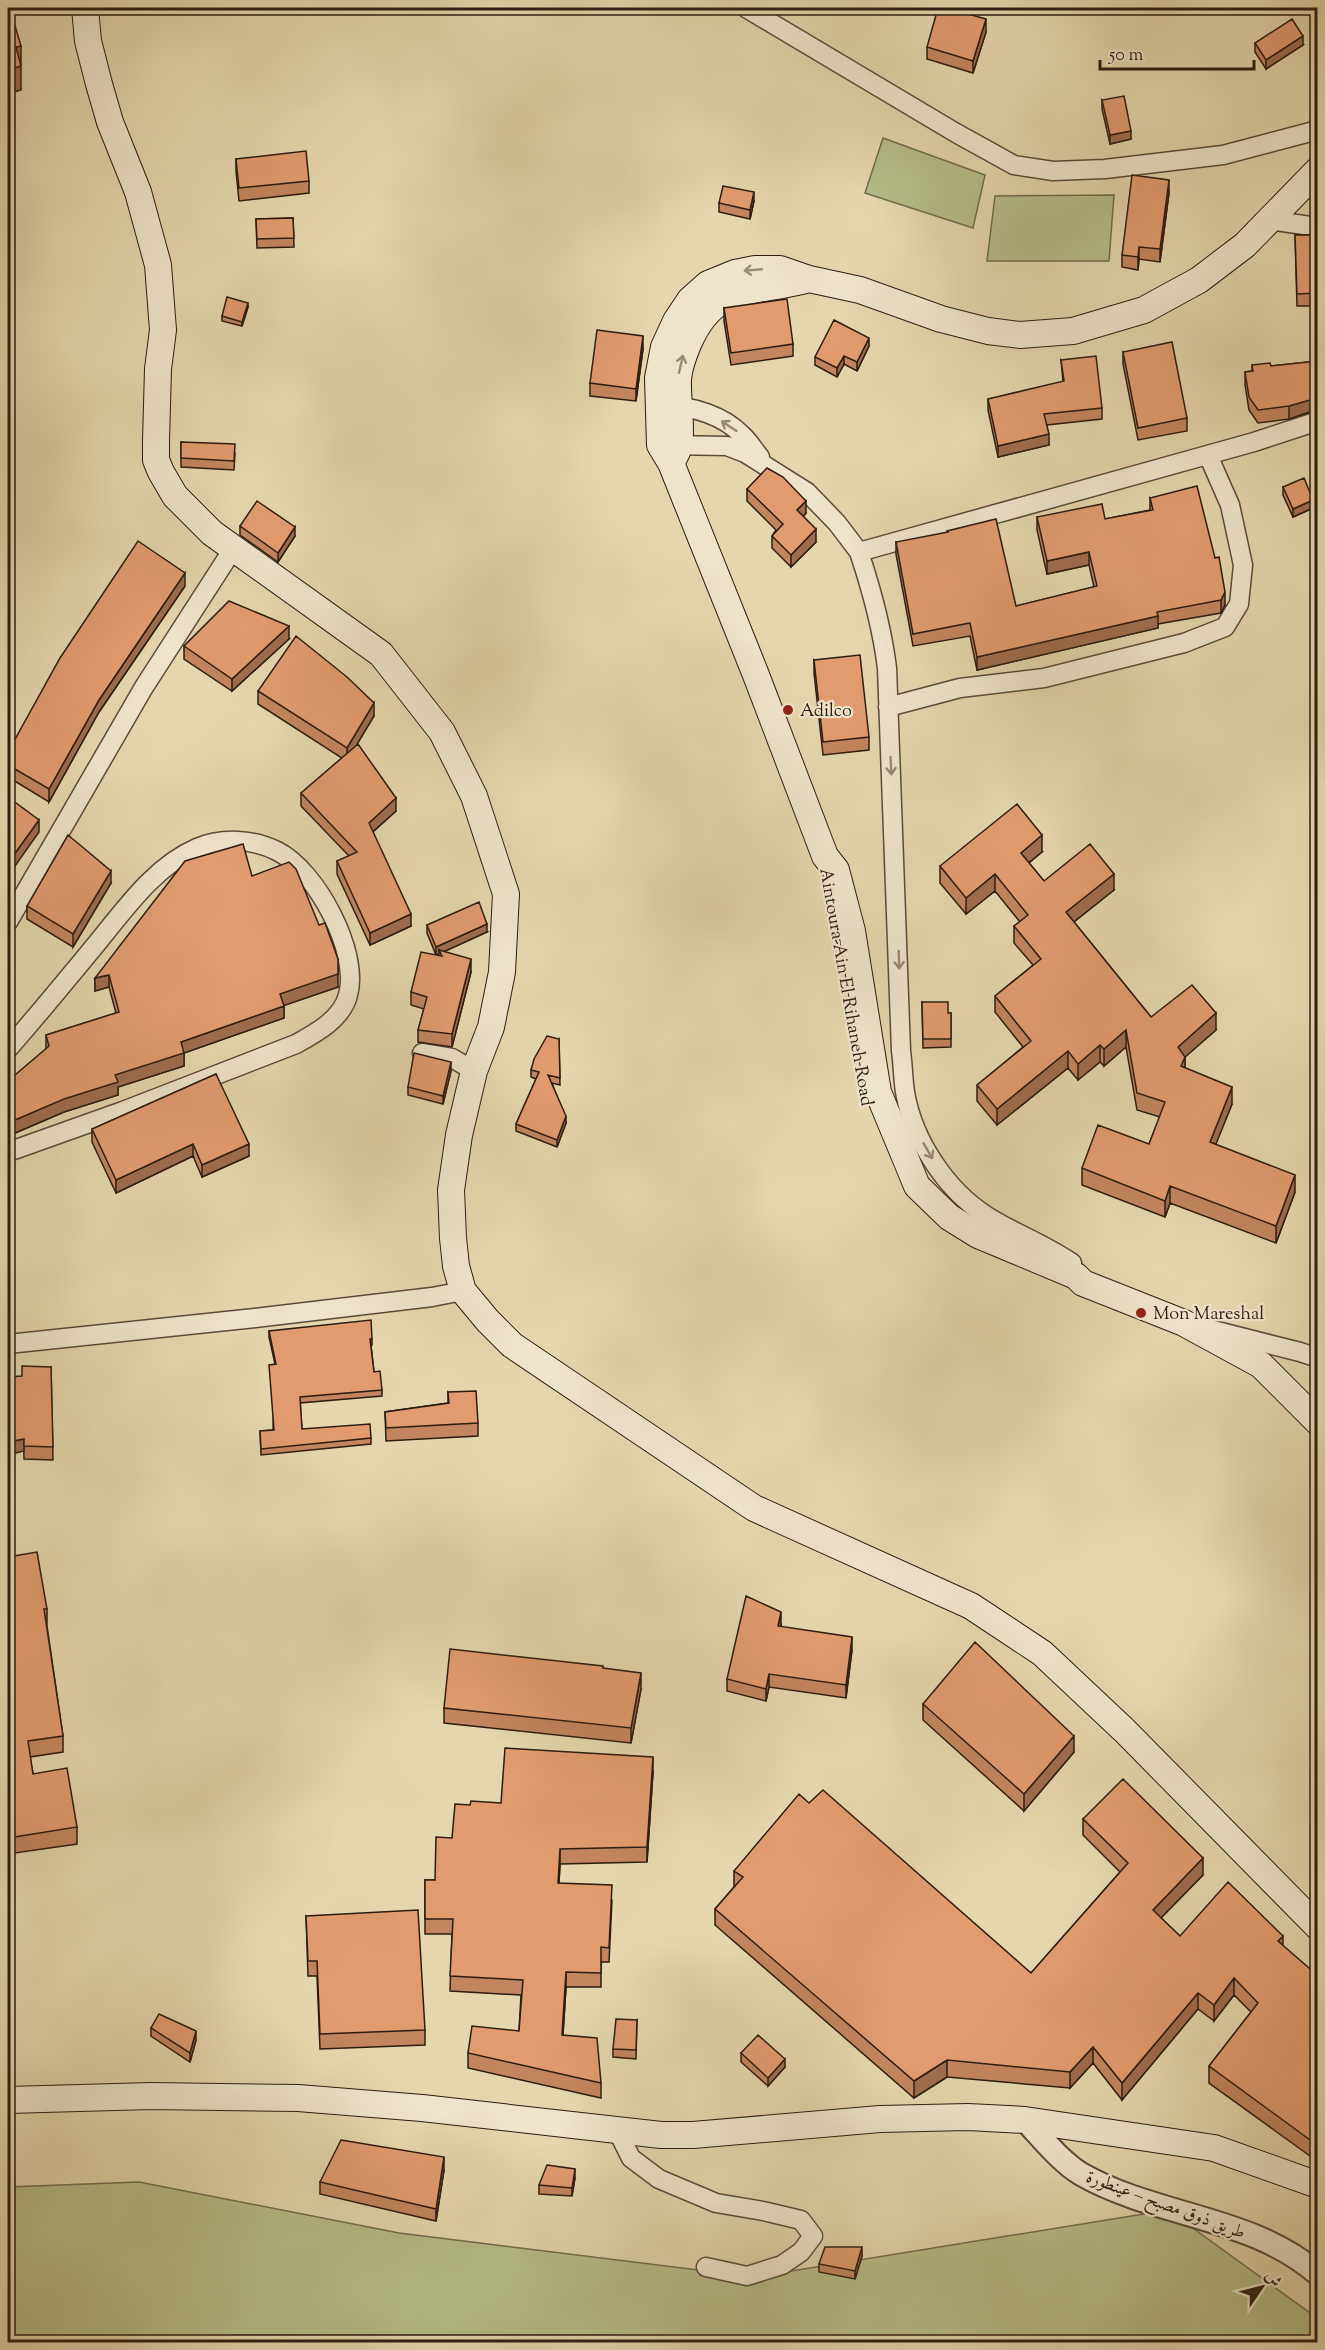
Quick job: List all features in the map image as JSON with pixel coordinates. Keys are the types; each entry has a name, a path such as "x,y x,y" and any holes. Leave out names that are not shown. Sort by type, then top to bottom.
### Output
{"main road":[{"path":"85,8 88,41 99,84 110,122 138,192 158,265 163,330 158,369 156,460 160,472 175,496 213,533 381,654 442,732 474,796 506,894 502,972 491,1027 474,1071 459,1135 451,1190 456,1266 463,1291 512,1345 754,1508 971,1606 1042,1653 1125,1731 1317,1928"},
{"name":"Aintoura-Ain El Rihaneh Road","path":"1317,170 1245,244 1199,280 1144,310 1073,332 1020,335 941,319 860,290 809,279 780,269 755,269 735,273 708,284 690,300 676,321 664,347 658,378 668,406 670,451 825,856 822,872 840,952 866,1101 876,1131 910,1190 917,1209 955,1241 991,1259 1052,1280 1090,1286 1184,1323 1261,1365 1317,1422"},
{"path":"8,2100 151,2096 298,2098 422,2108 649,2134 693,2135 880,2119 968,2117 1025,2120 1214,2148 1317,2185"}],"street":[{"path":"746,8 1014,165 1053,171 1116,167 1222,155 1317,130"},
{"path":"1268,220 1317,226"},
{"path":"668,406 702,412 725,422 742,434 769,468"},
{"path":"859,552 1208,455 1317,421"},
{"path":"670,451 727,446 745,453 807,492 837,523 859,552 882,628 887,668 901,1051 905,1094 912,1118 926,1150 940,1171 964,1198 986,1216 1070,1261 1083,1272 1090,1286"},
{"path":"888,707 960,688 1044,678 1184,643 1225,627 1239,604 1243,565 1230,505 1208,455"},
{"path":"8,922 144,687 233,549"},
{"path":"8,1049 135,897 167,866 197,848 222,841 242,841 279,852 301,870 322,896 345,946 349,971 348,995 342,1008 317,1032 296,1044 134,1107 8,1152"},
{"path":"422,1053 452,1058 474,1071"},
{"path":"8,1344 290,1314 463,1291"},
{"path":"1184,1323 1317,1358"},
{"name":"طريق ذوق مصبح – عينطورة","path":"1025,2120 1065,2161 1095,2181 1159,2205 1220,2223 1261,2240 1299,2258 1317,2274"},
{"path":"617,2130 631,2158 659,2180 716,2203 801,2220 813,2236 801,2252 782,2265 747,2276 706,2267"}],"green space":[{"path":"883,138 985,175 973,228 865,193"},
{"path":"1114,195 1109,261 987,261 995,196"},
{"path":"139,2182 399,2233 755,2277 1168,2210 1317,2318 1317,2342 8,2342 8,2187"}],"building":[{"path":"938,8 947,8 986,19 973,61 927,47"},
{"path":"8,13 10,23 14,22 21,46 16,47 21,66 8,70"},
{"path":"1292,19 1303,36 1266,60 1255,43"},
{"path":"1124,96 1131,131 1110,135 1102,100"},
{"path":"306,151 309,181 239,188 236,159"},
{"path":"1132,175 1169,180 1160,249 1139,247 1138,257 1122,255"},
{"path":"723,186 754,192 750,210 719,203"},
{"path":"293,218 294,238 257,239 256,219"},
{"path":"1295,235 1317,235 1317,293 1297,294"},
{"path":"227,297 248,303 242,322 222,316"},
{"path":"787,299 793,344 731,353 724,308"},
{"path":"834,320 869,338 857,362 844,356 837,368 815,357"},
{"path":"597,330 643,336 636,389 590,383"},
{"path":"1172,342 1187,418 1138,428 1123,352"},
{"path":"1096,356 1102,408 1044,414 1049,434 998,446 988,399 1064,381 1061,360"},
{"path":"1317,361 1317,398 1289,406 1258,410 1249,397 1245,372 1253,371 1252,365 1270,363 1271,366"},
{"path":"181,442 235,444 234,461 181,458"},
{"path":"767,468 783,477 806,501 797,510 816,529 791,555 772,536 783,524 747,489"},
{"path":"1304,478 1313,500 1293,509 1283,487"},
{"path":"1197,486 1215,558 1219,557 1225,592 1221,600 1157,612 1158,616 977,657 970,623 913,634 896,542 948,532 996,519 1016,606 1097,586 1089,552 1047,561 1037,517 1102,504 1105,519 1153,510 1150,498"},
{"path":"257,501 295,527 278,553 240,526"},
{"path":"138,541 185,573 99,700 49,789 8,765 8,752 60,658"},
{"path":"229,601 289,626 232,679 184,646"},
{"path":"296,636 347,677 374,703 347,748 258,691"},
{"path":"860,655 869,737 823,742 814,660"},
{"path":"358,744 396,798 369,823 411,914 370,933 337,861 357,852 301,793"},
{"path":"8,797 39,820 8,863"},
{"path":"1017,804 1042,835 1021,853 1044,881 1090,844 1114,874 1066,912 1151,1017 1192,985 1216,1013 1178,1047 1185,1057 1181,1066 1232,1087 1210,1142 1295,1175 1276,1226 1170,1186 1165,1201 1082,1168 1098,1125 1149,1144 1165,1102 1137,1093 1126,1030 1104,1049 1100,1045 1078,1064 1068,1051 997,1109 977,1085 1031,1041 995,996 1041,959 1014,926 1028,915 995,874 966,898 940,866"},
{"path":"68,835 111,871 73,934 27,906"},
{"path":"243,844 252,876 289,862 296,869 319,925 325,923 338,959 338,974 280,994 284,1006 181,1042 184,1053 115,1075 118,1082 64,1099 8,1123 8,1081 49,1046 46,1035 119,1012 109,975 95,978 185,861"},
{"path":"479,902 487,924 436,947 427,925"},
{"path":"439,950 471,959 452,1034 418,1030 427,997 411,992 421,952 442,956"},
{"path":"922,1002 948,1002 948,1013 951,1013 951,1039 923,1039"},
{"path":"547,1036 559,1039 560,1078 548,1075 566,1116 557,1140 516,1124 539,1072 531,1070 534,1059"},
{"path":"414,1053 451,1062 443,1096 408,1087"},
{"path":"216,1074 249,1144 202,1165 193,1144 116,1180 92,1129"},
{"path":"371,1320 372,1339 370,1339 374,1372 380,1371 382,1390 300,1397 302,1429 370,1424 371,1438 261,1449 260,1431 274,1430 269,1365 276,1364 269,1331"},
{"path":"22,1366 51,1367 53,1447 24,1446 24,1439 8,1442 8,1377 22,1376"},
{"path":"476,1391 478,1423 386,1428 385,1412 449,1403 448,1392"},
{"path":"37,1552 47,1609 44,1609 63,1736 28,1741 33,1774 67,1768 77,1827 8,1838 8,1557"},
{"path":"746,1596 781,1612 778,1626 852,1637 846,1685 769,1674 766,1689 727,1679"},
{"path":"975,1642 1074,1736 1024,1794 923,1704"},
{"path":"450,1649 603,1666 603,1668 641,1673 631,1728 444,1708"},
{"path":"505,1748 653,1757 647,1847 560,1849 558,1883 612,1885 609,1948 601,1947 601,1973 566,1972 562,2035 597,2038 601,2083 468,2053 472,2026 519,2031 523,1980 450,1976 453,1919 425,1919 425,1880 435,1880 436,1837 452,1838 455,1804 470,1805 471,1801 501,1803"},
{"path":"1123,1779 1203,1858 1153,1910 1180,1936 1228,1882 1283,1936 1278,1941 1317,1975 1317,2145 1209,2066 1258,2003 1234,1978 1214,2005 1198,1993 1122,2083 1093,2047 1070,2072 947,2060 914,2081 715,1909 743,1877 734,1871 799,1794 809,1803 823,1790 1031,1973 1128,1863 1083,1819"},
{"path":"418,1910 425,2030 320,2034 317,1961 308,1961 306,1916"},
{"path":"159,2014 196,2031 190,2053 151,2028"},
{"path":"616,2019 637,2020 636,2050 613,2049"},
{"path":"758,2035 785,2059 768,2078 741,2053"},
{"path":"341,2140 444,2157 436,2209 320,2182"},
{"path":"547,2165 575,2169 572,2188 539,2185"},
{"path":"825,2247 862,2247 855,2271 819,2264"}],"place":[{"name":"Adilco","path":"788,710"},
{"name":"Mon Mareshal","path":"1141,1313"}]}
